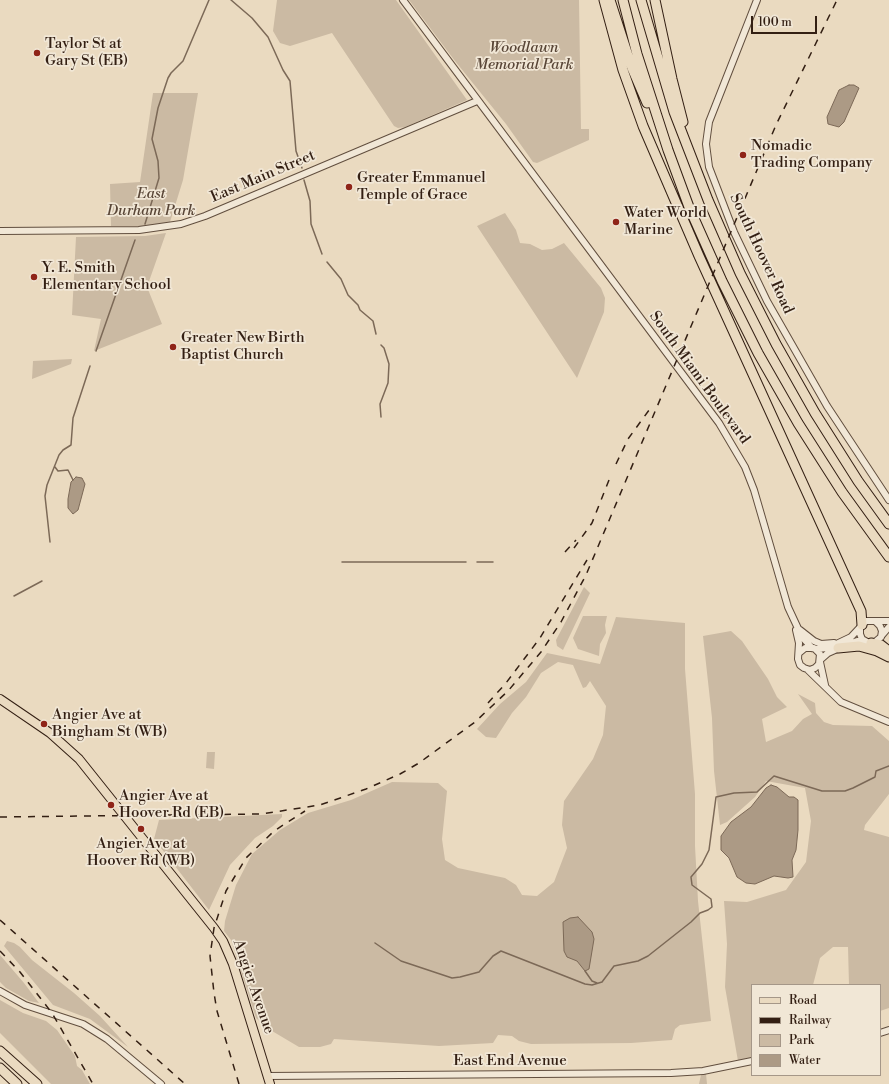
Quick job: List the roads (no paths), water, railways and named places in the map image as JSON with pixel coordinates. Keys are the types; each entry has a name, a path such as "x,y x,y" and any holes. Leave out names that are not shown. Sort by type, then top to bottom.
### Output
{"highway":[{"path":"604,0 623,70 644,126 698,256 858,605 862,615 861,627"},
{"path":"610,0 632,68 668,150 708,250 758,353 820,458 889,557"},
{"path":"623,0 668,150"},
{"path":"641,0 668,94 708,200 743,280 788,367 836,447 889,524"},
{"path":"655,0 679,108 708,200"},
{"path":"868,642 881,645 889,651"},
{"path":"838,646 859,646 879,652 889,657"},
{"path":"0,1045 37,1084"},
{"path":"0,1052 26,1073"},
{"path":"0,1068 17,1084"}],"main road":[{"name":"Angier Avenue","path":"0,699 50,733 79,759 214,928 223,941 234,964 268,1080"}],"street":[{"name":"South Miami Boulevard","path":"403,0 719,423 745,467 754,490 783,591 796,625 804,640 814,649"},
{"name":"South Hoover Road","path":"757,0 709,122 706,144 708,167 734,232 774,313 827,406 889,500"},
{"name":"East Main Street","path":"0,231 140,230 180,224 205,216 477,101"},
{"path":"808,670 815,668 828,653 854,635 868,621 889,621"},
{"path":"876,622 881,628 882,635"},
{"name":"South Miami Boulevard","path":"796,625 799,653"},
{"path":"796,625 814,642 838,646"},
{"path":"861,627 860,636 868,642"},
{"path":"889,627 877,641 854,641 828,648 805,648 799,653 798,659 800,664 825,684 836,698 846,705 889,722"},
{"path":"814,649 820,654 825,684"},
{"path":"0,991 25,1005 83,1024 107,1039 161,1084"},
{"name":"East End Avenue","path":"268,1080 703,1071 751,1061"}],"water":[{"path":"849,85 854,85 859,88 844,122 839,127 828,124 827,117 839,90"},
{"path":"76,477 82,478 85,484 78,510 73,514 68,508 68,499 71,482"},
{"path":"771,785 777,787 789,797 794,797 798,800 796,850 792,860 793,877 788,878 774,876 755,884 746,883 737,877 729,858 721,850 721,836 731,822 751,807 766,788"},
{"path":"578,917 592,932 594,939 589,969 585,971 577,961 567,957 564,951 563,922 570,918"}],"waterway":[{"path":"145,224 159,178 158,161 152,139 158,108 168,78 183,61 209,0"},
{"path":"231,0 252,18 268,37 283,70 290,81 296,151 302,168"},
{"path":"304,180 310,201 311,224 322,254"},
{"path":"96,351 135,240"},
{"path":"327,262 341,279 348,295 358,305 360,310 373,321 376,334"},
{"path":"381,345 384,348 389,364 388,383 380,404 381,417"},
{"path":"50,542 45,496 47,485 59,455 63,450 71,445 73,418 90,366"},
{"path":"55,467 58,471 68,470 73,480"},
{"path":"342,562 466,562"},
{"path":"477,562 493,562"},
{"path":"14,596 42,581"},
{"path":"375,943 401,961 452,978 479,972 493,956 501,951 585,984 592,985 602,982 614,966 638,961 648,956 691,922 700,913 712,907 711,899 692,885 691,877 702,864 709,850 716,797 734,793 757,792 774,776 822,791 845,791 875,777 876,771 889,766"},
{"path":"585,971 592,981 597,983"}],"railway":[{"path":"0,817 261,814 320,805 366,789 400,774 419,763 475,722 508,691 541,652 561,622 586,575 776,125 837,0"},
{"path":"616,464 628,439 652,406"},
{"path":"574,548 592,523 611,475"},
{"path":"565,552 576,540"},
{"path":"488,703 506,683 540,638 587,560"},
{"path":"239,1084 217,1011 214,993 210,956 214,928 226,891 246,858 274,831 305,811"},
{"path":"0,920 185,1084"},
{"path":"0,951 20,972 52,1013 93,1084"}],"place":[{"name":"Taylor St at Gary St (EB)","path":"37,53"},
{"name":"Nomadic Trading Company","path":"743,155"},
{"name":"Greater Emmanuel Temple of Grace","path":"349,187"},
{"name":"Water World Marine","path":"616,222"},
{"name":"Y. E. Smith Elementary School","path":"34,277"},
{"name":"Greater New Birth Baptist Church","path":"173,347"},
{"name":"Angier Ave at Bingham St (WB)","path":"44,724"},
{"name":"Angier Ave at Hoover Rd (EB)","path":"111,805"},
{"name":"Angier Ave at Hoover Rd (WB)","path":"141,829"}],"park label":[{"name":"Woodlawn Memorial Park","path":"524,56"},
{"name":"East Durham Park","path":"151,202"}]}
